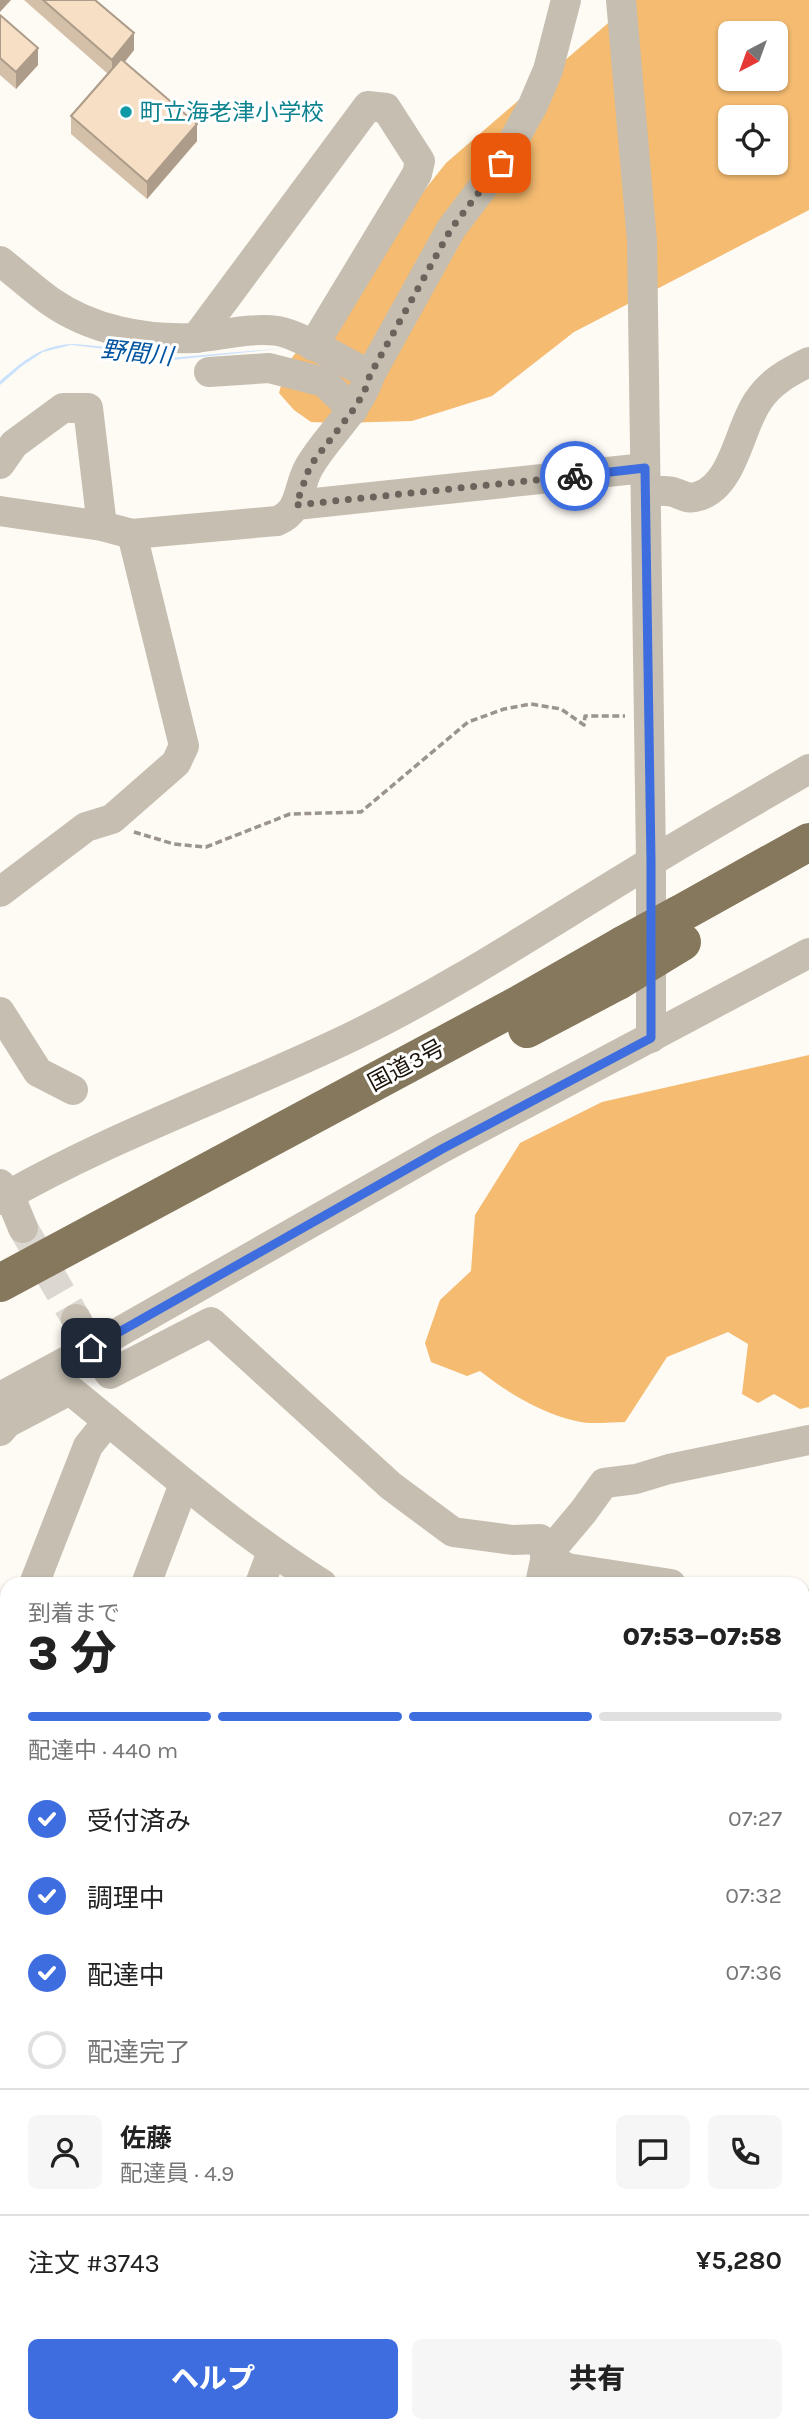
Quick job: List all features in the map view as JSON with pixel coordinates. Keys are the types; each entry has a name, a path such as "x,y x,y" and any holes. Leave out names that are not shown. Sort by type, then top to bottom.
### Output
{"highway":[{"name":"国道3号","path":"0,1310 398,1095 680,929 809,842"},
{"name":"国道3号","path":"680,929 809,872"},
{"name":"国道3号","path":"0,1283 504,1013 621,963"}],"street":[{"path":"0,511 102,526 132,534 277,521 289,516 296,505 310,466 364,393 370,375 451,229 501,163 533,105 548,70 566,0"},
{"path":"621,0 642,241 651,1038"},
{"path":"196,338 368,106 386,108 420,161 417,174 313,346"},
{"path":"0,261 52,302 90,322 133,335 160,339 196,338 259,330 281,332 370,375"},
{"path":"296,505 645,480 687,498 698,496 712,490 723,476 756,403 770,386 809,362"},
{"path":"209,372 269,368 324,382 353,410"},
{"path":"0,464 14,444 64,408 88,408 102,526"},
{"path":"0,892 86,827 112,819 176,763 184,746 132,534"},
{"path":"23,1228 3,1193 126,1135 350,1037 405,1009 809,769"},
{"path":"0,1397 442,1149 809,953"},
{"path":"0,1012 37,1072 73,1090"},
{"path":"76,1319 91,1348 110,1374 211,1322 391,1486 453,1532 513,1541 540,1539 543,1570"},
{"path":"0,1431 7,1423 70,1390 184,1484 272,1552 311,1577"},
{"path":"37,1577 88,1446 108,1421"},
{"path":"543,1570 604,1483 636,1479 669,1469 809,1440"},
{"path":"149,1577 184,1484"},
{"path":"263,1577 272,1552"},
{"path":"543,1570 567,1567 628,1577"}],"path":[{"path":"112,819 134,832 174,844 206,847 290,814 361,813 468,722 504,709 531,704 561,709 584,725 585,716 648,717"}],"shaded area":[{"path":"631,0 809,0 809,210 574,332 492,396 412,421 311,422 294,410 279,393 287,364 446,163 607,24"},
{"path":"809,1055 809,1407 800,1409 774,1394 758,1403 742,1394 748,1344 728,1332 667,1357 625,1422 588,1423 550,1413 525,1401 480,1371 467,1376 431,1362 425,1343 440,1300 471,1271 475,1215 520,1143 602,1102"}],"water":[{"name":"野間川","path":"75,344 107,347 132,357 156,359 286,348 163,361 131,359 106,349 71,345 43,352 0,385 0,381 17,367 43,350"}],"building":[{"path":"43,0 95,0 134,33 112,60"},
{"path":"0,15 38,48 16,72 0,58"},
{"path":"121,59 197,124 147,182 71,116"}],"tunnel":[{"path":"23,1228 76,1319"}],"way so far":[{"path":"501,163 451,229 370,375 364,393 310,466 296,505 575,476"}],"place":[{"name":"町立海老津小学校","path":"126,112"}],"route":[{"path":"91,1348 442,1149 651,1038 645,468 575,476"}]}
